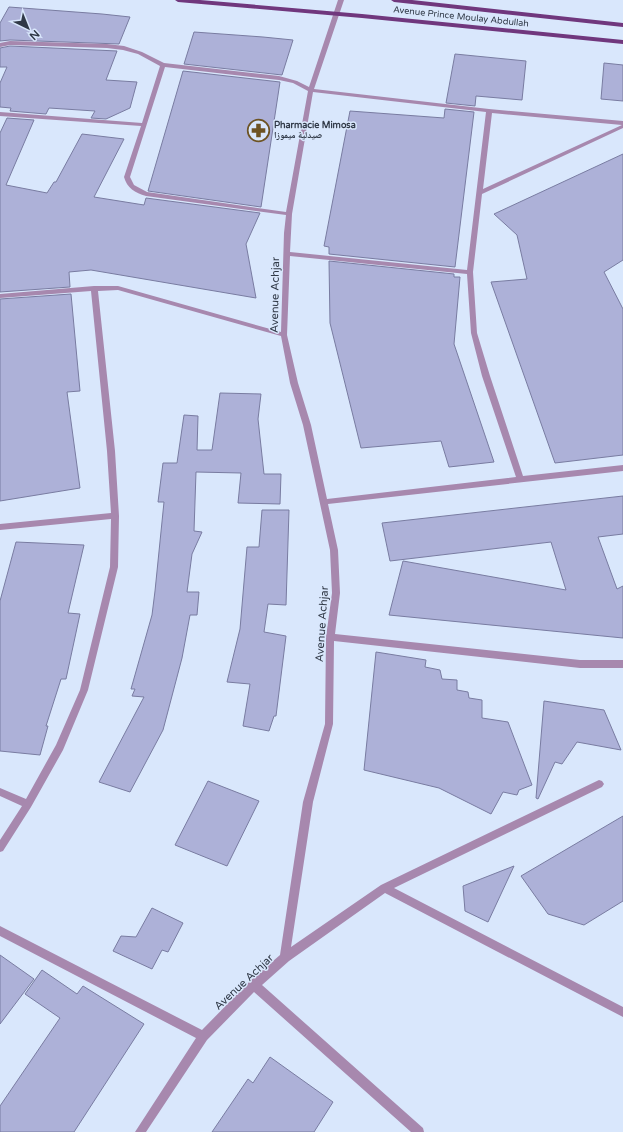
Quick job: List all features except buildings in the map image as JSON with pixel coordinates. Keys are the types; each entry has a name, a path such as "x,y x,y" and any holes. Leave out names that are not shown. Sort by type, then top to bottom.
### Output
{"main road":[{"name":"Avenue Prince Moulay Abdullah","path":"178,0 623,42"},
{"name":"Avenue Prince Moulay Abdullah","path":"394,0 623,25"}],"street":[{"name":"Avenue Achjar","path":"140,1132 203,1036 254,985 285,958 308,802 328,724 330,637 336,593 334,550 307,425 294,383 284,335 289,214 311,90 341,0"},
{"path":"0,45 10,43 106,46 124,48 140,53 164,65 279,78 311,90 623,125"},
{"path":"164,65 127,177 128,183 132,187 146,194 289,214"},
{"path":"489,111 470,272 474,333 486,376 520,479"},
{"path":"0,114 144,125"},
{"path":"480,193 623,125"},
{"path":"287,254 470,272"},
{"path":"0,296 30,295 94,288 118,288 284,335"},
{"path":"0,848 28,804 60,747 84,690 114,567 115,516 111,451 94,288"},
{"path":"323,502 623,468"},
{"path":"0,527 115,516"},
{"path":"330,637 580,664 623,664"},
{"path":"285,958 384,888 599,784"},
{"path":"0,792 28,804"},
{"path":"384,888 623,1012"},
{"path":"0,931 203,1036"},
{"path":"254,985 419,1132"}],"place":[{"name":"Pharmacie Mimosa صيدلية ميموزا","path":"259,130"}]}
